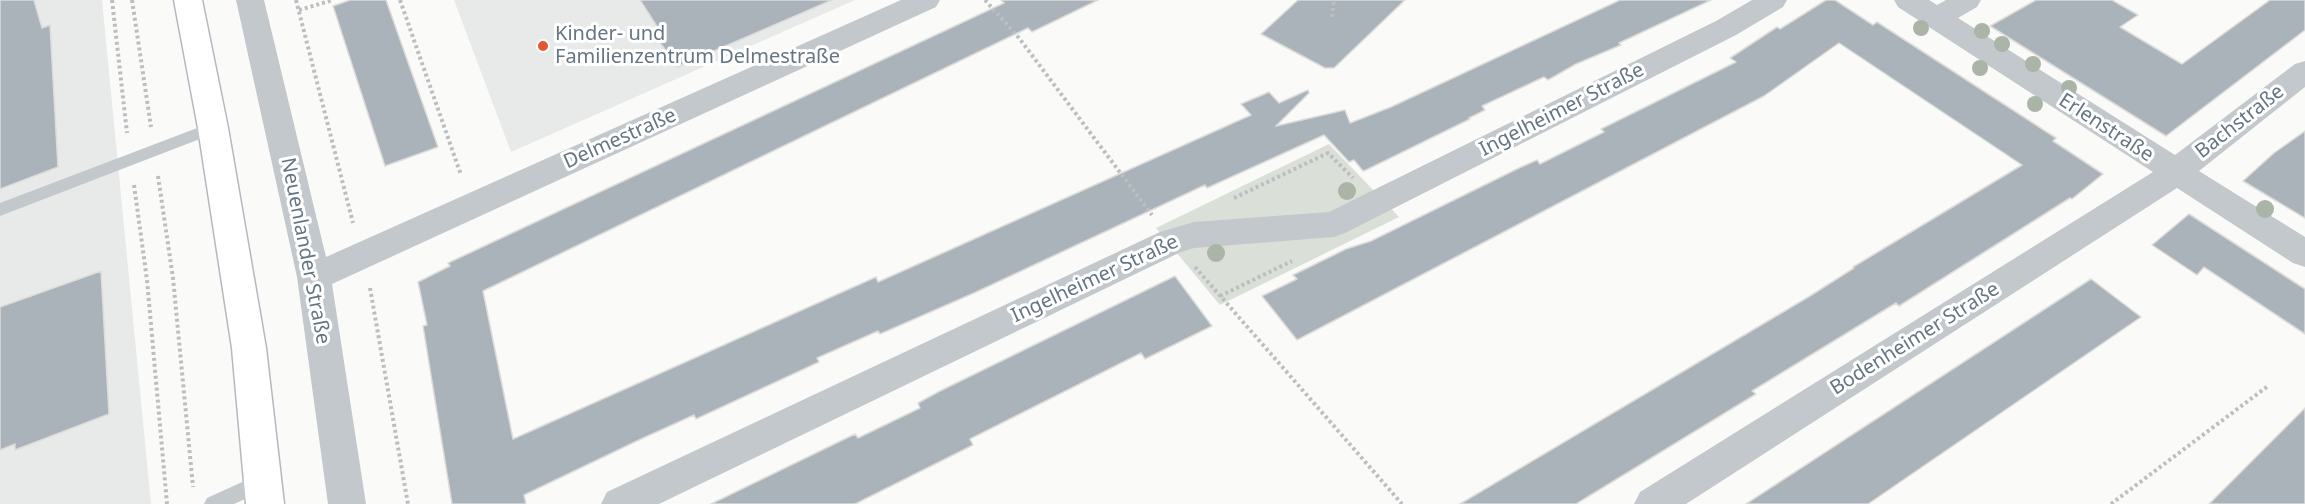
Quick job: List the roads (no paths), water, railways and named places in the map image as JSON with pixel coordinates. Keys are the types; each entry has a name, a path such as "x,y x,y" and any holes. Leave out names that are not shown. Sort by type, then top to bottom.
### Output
{"main road":[{"path":"188,0 213,128 249,348 264,493"}],"street":[{"name":"Neuenlander Straße","path":"250,0 314,277 347,504"},
{"name":"Delmestraße","path":"314,277 926,0"},
{"name":"Ingelheimer Straße","path":"620,504 1172,241 1194,235 1334,224 1726,28 1773,0"},
{"name":"Erlenstraße","path":"1908,0 2305,254"},
{"path":"1937,18 1967,0"},
{"name":"Bachstraße","path":"2176,173 2305,71"},
{"name":"Bodenheimer Straße","path":"1653,504 2176,173"}],"lane":[{"path":"0,210 213,128"},
{"path":"214,504 264,493"}],"place":[{"name":"Kinder- und Familienzentrum Delmestraße","path":"543,46"}]}
